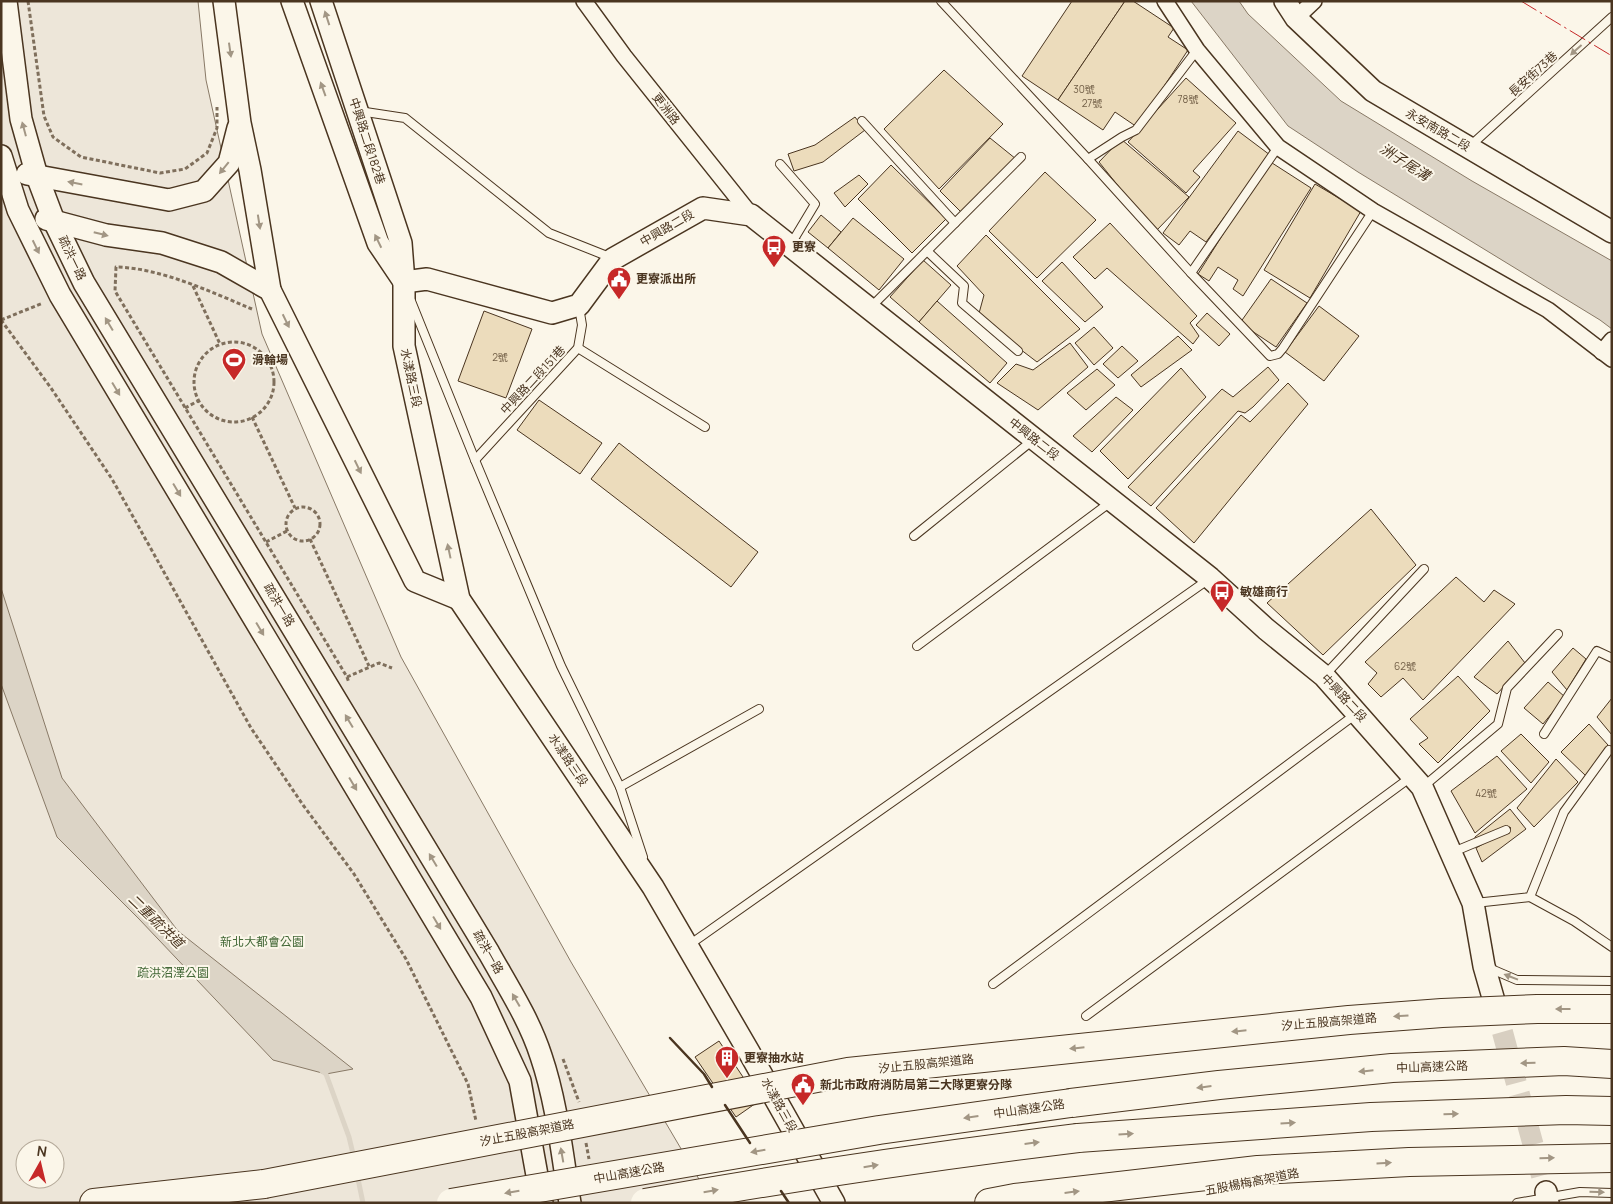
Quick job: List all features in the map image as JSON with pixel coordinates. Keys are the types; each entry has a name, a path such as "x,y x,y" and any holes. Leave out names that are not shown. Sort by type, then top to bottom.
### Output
{"highway":[{"name":"汐止五股高架道路","path":"161,1203 848,1072 1348,1020 1442,1013 1612,1009"},
{"name":"中山高速公路","path":"451,1203 879,1130 1071,1103 1220,1085 1392,1068 1564,1061 1612,1064"},
{"path":"646,1203 949,1154 1078,1138 1371,1117 1566,1110 1612,1111"},
{"path":"989,1203 1015,1198 1258,1170 1409,1162 1612,1158"},
{"name":"五股楊梅高架道路","path":"1138,1203 1336,1166"},
{"path":"94,1203 264,1184"}],"street":[{"name":"疏洪一路","path":"6,1 21,119 37,176 54,221 84,283 489,953 527,1020 541,1056 552,1100 570,1203"},
{"path":"224,1 240,123 250,170 270,290 415,581 459,599"},
{"path":"292,1 378,243 404,282 427,278 552,313 579,305"},
{"name":"中興路二段182巷","path":"321,1 401,243 404,282"},
{"name":"更洲路","path":"584,1 630,64 751,215"},
{"path":"1165,1 1197,50 1278,147 1372,211 1548,310 1609,350"},
{"path":"1291,9 1314,1"},
{"name":"永安南路二段","path":"1291,9 1373,92 1612,232"},
{"path":"240,123 229,163 204,191 169,200 37,176 2,165 10,205 60,295 481,997 520,1081 542,1203"},
{"path":"10,205 54,221 106,236 162,243 221,262 270,290"},
{"name":"中興路二段","path":"579,305 613,259 703,208 751,215 1210,578 1266,629 1324,676 1418,781 1473,903 1484,966 1494,1001"},
{"name":"水漾路三段","path":"404,282 404,346 459,599 652,887 834,1203"}],"lane":[{"path":"941,1 1191,273 1270,356 1278,354 1283,348 1372,211"},
{"name":"長安街73巷","path":"1468,147 1612,17"},
{"path":"1088,159 1136,130 1197,50"},
{"path":"357,110 405,118 549,233 613,259"},
{"path":"862,121 955,223"},
{"path":"1191,273 1278,147"},
{"path":"870,309 1020,157"},
{"path":"780,164 814,204 790,246"},
{"path":"927,251 964,286 962,303 1018,351"},
{"path":"404,282 475,460 561,666 620,787 652,887"},
{"name":"中興路二段151巷","path":"475,460 578,348 582,325 579,305"},
{"path":"578,348 705,427"},
{"path":"914,536 1034,439"},
{"path":"917,646 1112,501"},
{"path":"1324,676 1424,569"},
{"path":"687,946 1210,578"},
{"path":"1086,1016 1498,724 1507,688 1558,634"},
{"path":"1544,734 1597,651 1612,658"},
{"path":"620,787 759,708"},
{"path":"994,984 1357,713"},
{"path":"1530,897 1564,812 1609,750"},
{"path":"1452,853 1506,830"},
{"path":"1473,903 1530,897 1574,921 1612,947"},
{"path":"1484,966 1517,980 1612,980"},
{"path":"1517,1203 1580,1192 1612,1193"}],"path":[{"path":"28,1 44,116 52,137 81,157 160,173 185,169 207,153 217,128 218,105"},
{"path":"116,266 135,267 192,285 252,309"},
{"path":"192,285 220,344"},
{"path":"46,302 1,320 51,388 112,479 251,728 303,805 354,874 406,960 468,1084 478,1130"},
{"path":"241,342 252,346 264,356 272,371 274,382 268,402 261,411 242,421 232,422 212,416 198,400 194,382 198,363 204,355 220,344 241,342"},
{"path":"185,408 198,400"},
{"path":"252,417 296,508"},
{"path":"296,508 309,508 318,517 320,523 319,530 310,539 297,540 287,531 287,518 290,512 296,508"},
{"path":"266,542 287,531"},
{"path":"310,539 370,666"},
{"path":"347,677 379,662 392,668"},
{"path":"579,1100 580,1109"},
{"path":"585,1137 590,1165"}],"green space":[{"name":"新北大都會公園","path":"1,1 198,1 206,80 262,334 401,657 571,962 713,1203 1,1203"}],"water":[{"name":"洲子尾溝","path":"1191,1 1239,1 1248,14 1341,101 1472,181 1612,261 1612,329 1358,172 1288,126"},
{"path":"1,588 62,778 178,931 353,1069 326,1074 273,1060 139,919 57,837 1,684"}],"building":[{"path":"1072,1 1125,1 1058,100 1022,76"},
{"path":"1125,1 1133,1 1174,28 1168,37 1188,50 1137,127 1115,112 1103,130 1058,100"},
{"path":"944,70 1003,124 939,189 884,129"},
{"path":"1186,78 1236,123 1193,171 1200,177 1186,193 1128,142"},
{"path":"855,117 865,130 823,162 794,171 788,154 815,145"},
{"path":"1238,131 1270,155 1206,242 1190,231 1179,245 1163,233"},
{"path":"990,138 1016,159 962,213 940,191"},
{"path":"1121,139 1189,197 1155,232 1099,162"},
{"path":"1269,161 1311,188 1243,296 1233,289 1238,280 1218,267 1209,281 1198,274"},
{"path":"891,165 946,219 912,253 858,199"},
{"path":"1045,172 1096,220 1037,278 989,231"},
{"path":"859,175 868,184 845,207 834,193"},
{"path":"1315,184 1361,211 1310,298 1264,270"},
{"path":"821,215 841,232 828,248 808,232"},
{"path":"853,218 904,259 879,290 828,248"},
{"path":"1110,223 1197,316 1190,323 1199,336 1193,344 1107,268 1095,279 1073,257"},
{"path":"986,235 1080,329 1037,362 978,317 984,295 957,266"},
{"path":"923,260 951,285 919,322 890,297"},
{"path":"1062,262 1103,307 1085,322 1042,281"},
{"path":"1271,279 1307,303 1276,347 1240,323"},
{"path":"937,301 1007,363 990,383 919,322"},
{"path":"1319,306 1359,336 1324,381 1285,352"},
{"path":"484,311 532,329 506,398 458,381"},
{"path":"1207,313 1230,334 1219,346 1196,325"},
{"path":"1094,327 1113,348 1094,365 1075,343"},
{"path":"1178,336 1192,350 1141,387 1131,375"},
{"path":"1070,343 1088,367 1038,410 997,383 1016,364 1033,370"},
{"path":"1122,346 1138,361 1118,378 1103,364"},
{"path":"1268,367 1279,380 1253,407 1245,413 1238,411 1151,506 1128,487 1222,389 1233,397"},
{"path":"1181,368 1206,397 1128,479 1100,451"},
{"path":"1097,369 1115,385 1086,410 1067,393"},
{"path":"1288,383 1308,404 1194,543 1156,508 1241,415 1250,422"},
{"path":"1116,397 1133,410 1092,452 1073,436"},
{"path":"539,400 602,443 580,474 517,430"},
{"path":"619,443 758,552 731,587 591,479"},
{"path":"1371,509 1416,565 1323,655 1267,603"},
{"path":"1456,577 1484,602 1494,590 1515,604 1423,700 1403,678 1381,697 1368,684 1377,673 1365,662"},
{"path":"1508,641 1525,663 1497,694 1474,677"},
{"path":"1573,648 1586,659 1567,690 1552,672"},
{"path":"1458,676 1490,711 1438,763 1419,744 1428,738 1410,719"},
{"path":"1548,682 1565,697 1543,724 1524,708"},
{"path":"1612,698 1612,735 1597,717"},
{"path":"1589,724 1608,745 1586,776 1561,752"},
{"path":"1521,734 1549,762 1531,783 1501,751"},
{"path":"1497,756 1527,789 1475,833 1451,791"},
{"path":"1556,759 1578,782 1534,827 1517,808"},
{"path":"1510,809 1526,829 1482,862 1476,848 1511,828 1507,826 1475,841 1475,837"},
{"name":"更寮抽水站","path":"719,1041 759,1101 736,1117 695,1057"}],"waterway":[{"name":"二重疏洪道","path":"322,1071 326,1074 349,1137 354,1158"},
{"name":"二重疏洪道","path":"357,1174 363,1203"}],"tunnel":[{"path":"1494,1001 1546,1192"}],"wall":[{"path":"670,1038 704,1074 712,1087"},
{"path":"725,1105 750,1143"},
{"path":"781,1191 789,1203"}],"power":[{"path":"1521,1 1612,56"}],"place":[{"name":"更寮","path":"774,268"},
{"name":"更寮派出所","path":"619,300"},
{"name":"滑輪場","path":"234,381"},
{"name":"敏雄商行","path":"1222,613"},
{"name":"更寮抽水站","path":"727,1079"},
{"name":"新北市政府消防局第二大隊更寮分隊","path":"803,1106"}],"park label":[{"name":"疏洪沼澤公園","path":"173,973"}]}
